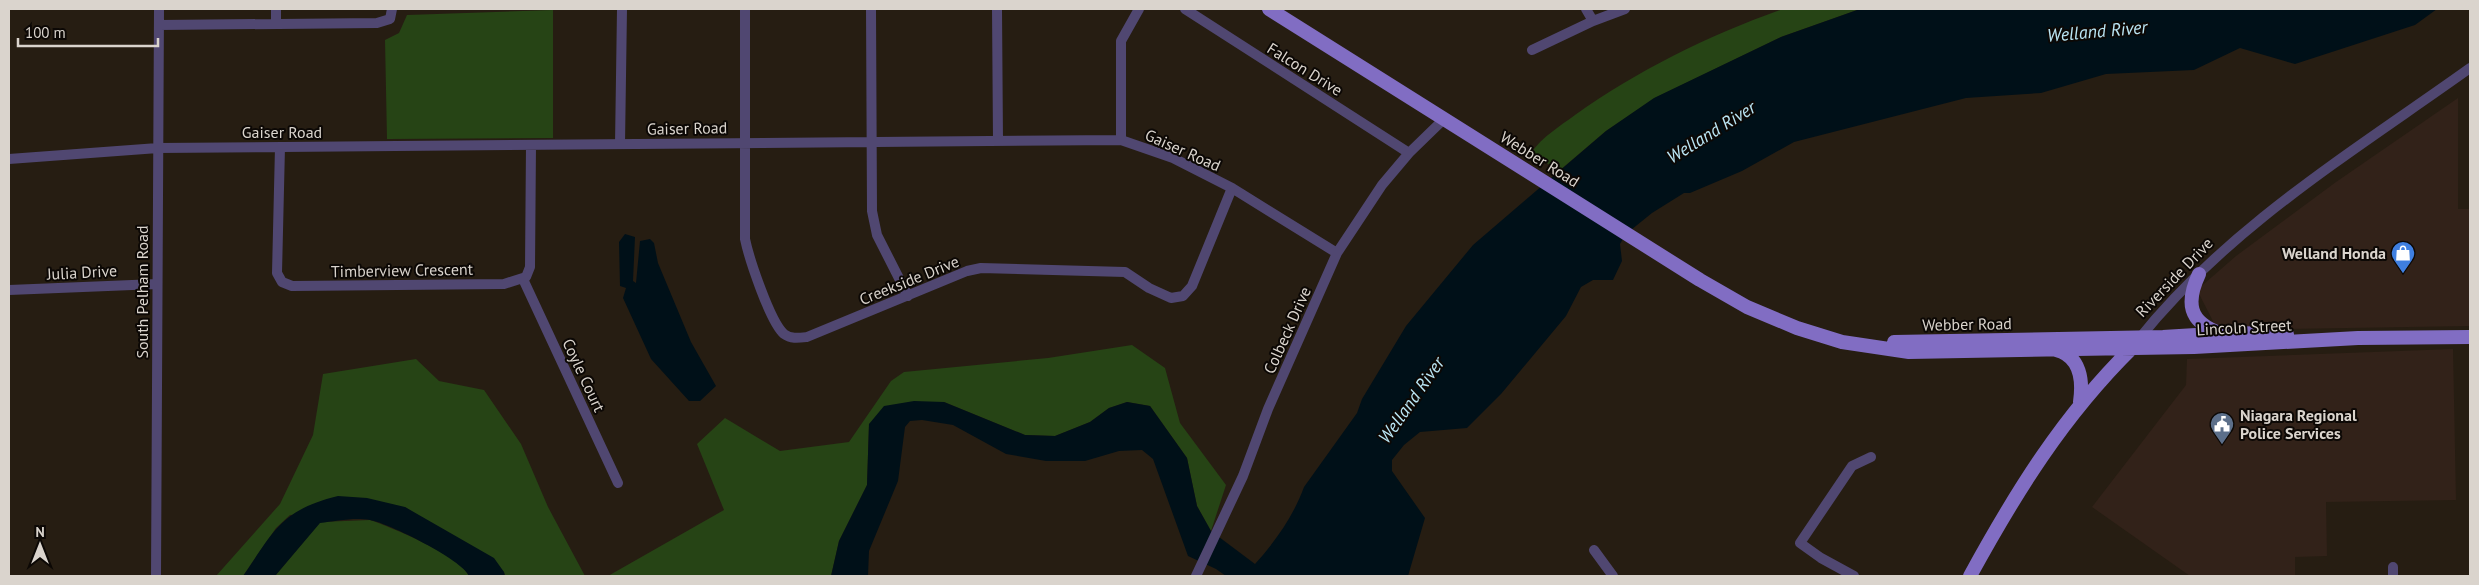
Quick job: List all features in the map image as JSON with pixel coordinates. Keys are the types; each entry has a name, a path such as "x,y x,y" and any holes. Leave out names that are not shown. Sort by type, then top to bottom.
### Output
{"main road":[{"name":"Webber Road","path":"1269,9 1540,180 1747,307 1797,328 1842,342 1902,351 2052,350 2136,343"},
{"path":"2199,274 2190,294 2193,311 2199,321 2210,329 2229,333"},
{"name":"Webber Road","path":"1797,328 1842,337 1901,342 2136,343"},
{"name":"Lincoln Street","path":"2136,343 2229,333 2319,334 2358,338"},
{"name":"Lincoln Street","path":"2136,343 2194,347 2358,338 2470,337"},
{"name":"Riverside Drive","path":"1970,576 2045,450 2080,402 2136,343"},
{"path":"2052,350 2067,355 2078,367 2082,380 2080,402"}],"street":[{"name":"South Pelham Road","path":"156,576 159,9"},
{"path":"276,9 276,24"},
{"path":"159,25 377,23 390,19 392,9"},
{"path":"620,144 622,9"},
{"path":"745,143 746,9"},
{"path":"871,9 874,224 877,235 908,296"},
{"path":"997,9 998,141"},
{"path":"1122,140 1121,42 1139,9"},
{"name":"Falcon Drive","path":"1185,9 1410,153"},
{"path":"1586,9 1592,21"},
{"path":"1532,50 1592,21 1625,9"},
{"name":"Riverside Drive","path":"2136,343 2199,274 2265,215 2470,68"},
{"name":"Colbeck Drive","path":"1198,573 1337,253 1382,185 1410,153 1444,119"},
{"name":"Gaiser Road","path":"9,159 158,148 1122,140 1173,158 1232,188 1337,253"},
{"name":"Creekside Drive","path":"745,143 745,239 776,326 782,332 797,338 807,337 967,271 981,268 1125,272 1149,288 1171,298 1183,296 1192,286 1232,188"},
{"path":"523,279 530,267 531,145"},
{"name":"Timberview Crescent","path":"280,147 277,273 282,282 292,286 504,284 523,279"},
{"name":"Coyle Court","path":"523,279 618,483"},
{"name":"Julia Drive","path":"9,290 158,284"},
{"path":"1854,576 1821,558 1800,543 1852,466 1871,457"},
{"path":"1594,550 1613,576"}],"shaded area":[{"path":"2458,98 2458,209 2470,209 2470,326 2279,329 2215,325 2197,290 2236,256 2336,182"},
{"path":"2453,349 2456,500 2326,502 2327,556 2295,557 2295,576 2190,576 2092,507 2186,385 2187,359"}],"green space":[{"path":"1783,9 1860,9 1781,37 1655,98 1606,131 1559,171 1531,153 1535,147 1557,128 1624,83 1702,42"},
{"path":"553,10 553,138 387,139 385,40 399,33 407,15"},
{"path":"1132,345 1165,368 1180,423 1226,485 1211,531 1197,506 1187,458 1150,406 1127,402 1109,408 1090,422 1055,436 1025,435 944,402 869,424 867,485 839,541 831,576 608,576 724,510 697,444 725,418 780,451 849,442 891,381 904,372 1048,358"},
{"path":"416,359 439,381 484,390 521,444 548,507 585,576 505,576 504,572 405,507 290,515 276,528 243,576 216,576 280,504 313,435 323,374"},
{"path":"370,520 440,551 463,568 469,576 275,576 320,522"}],"water":[{"name":"Welland River","path":"1860,9 2437,9 2415,25 2295,64 2240,48 2194,70 2106,74 2041,93 1966,98 1794,142 1742,171 1690,193 1684,193 1652,213 1626,234 1620,244 1622,261 1613,280 1593,280 1581,287 1566,316 1501,394 1467,428 1420,432 1404,445 1392,460 1392,471 1425,518 1408,576 1226,576 1216,569 1188,556 1153,459 1142,450 1119,451 1085,461 1046,461 1006,454 953,425 922,420 910,421 905,427 898,481 869,551 868,576 831,576 839,541 867,485 869,424 884,406 914,401 944,402 1025,435 1055,436 1090,422 1109,408 1127,402 1150,406 1187,458 1197,506 1211,531 1255,564 1283,528 1295,508 1304,487 1357,413 1362,399 1406,326 1473,245 1606,131 1654,98 1781,37"},
{"path":"625,234 635,237 633,281 636,283 640,241 650,239 654,243 658,263 691,342 716,386 700,401 689,401 651,359 623,298 626,288 620,286 619,242"},
{"path":"338,496 367,498 405,507 494,558 505,576 469,576 454,561 424,543 379,523 358,519 320,523 275,576 243,576 263,546 281,524 303,508"}],"place":[{"name":"Welland Honda","path":"2403,274"},
{"name":"Niagara Regional Police Services","path":"2222,445"}]}
